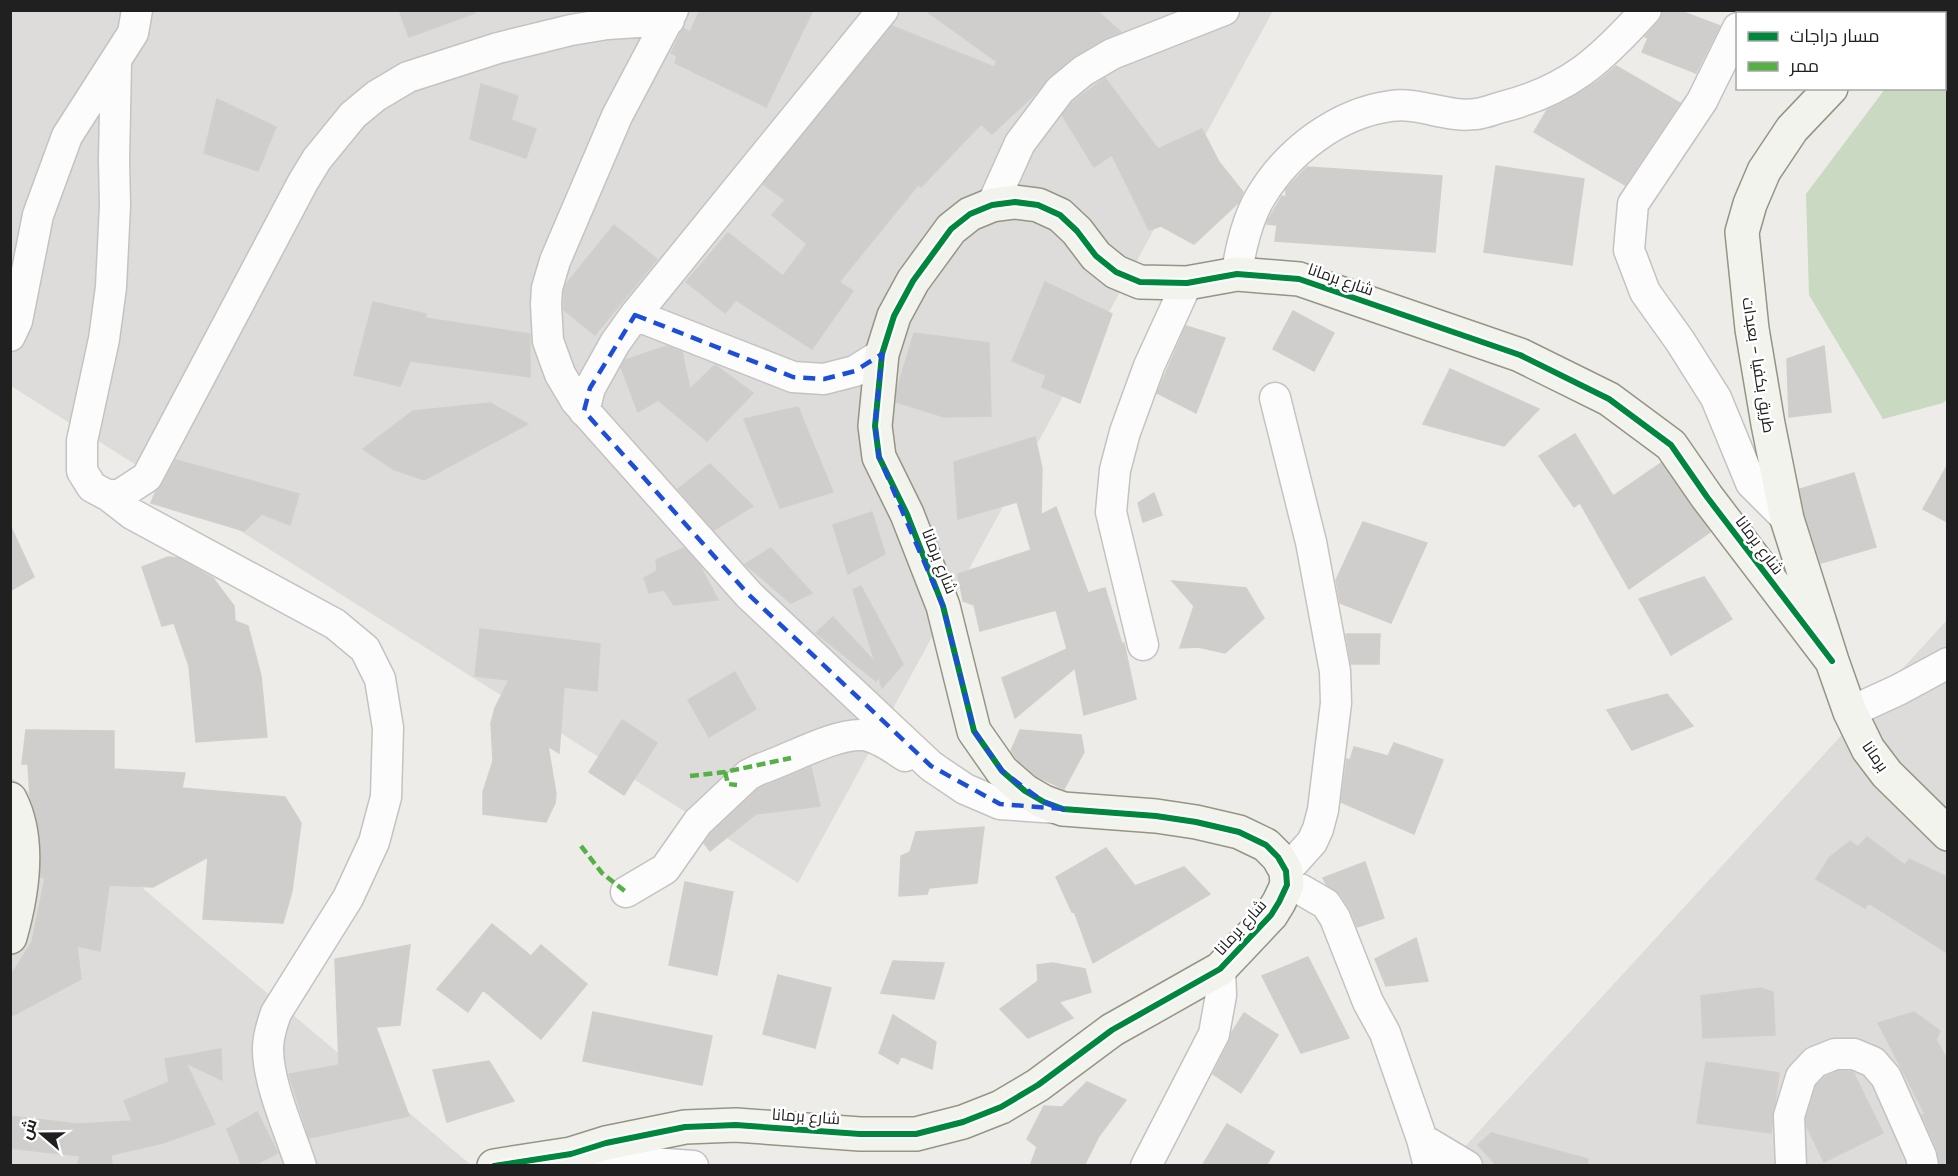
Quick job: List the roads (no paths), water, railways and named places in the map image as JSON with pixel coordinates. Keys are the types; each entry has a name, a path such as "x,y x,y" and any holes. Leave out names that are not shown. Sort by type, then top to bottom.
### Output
{"street":[{"path":"10,336 17,321 38,215 67,136 133,33 137,10"},
{"path":"584,411 590,388 615,343 635,315 883,10"},
{"path":"992,205 1020,143 1060,90 1083,71 1112,54 1224,10"},
{"path":"1237,274 1244,237 1260,198 1284,163 1317,136 1348,118 1392,105 1416,106 1457,114 1476,114 1528,100 1560,86 1590,67 1616,44 1646,10"},
{"path":"109,496 121,494 147,477 303,182 317,159 353,115 376,96 408,77 498,48 607,24 671,15"},
{"path":"671,15 617,116 555,261 547,288 546,304 548,341 560,374 584,411 758,603 931,766 965,789 1000,804 1064,809"},
{"path":"1736,30 1702,101 1633,204 1629,250 1645,292 1680,341 1716,398 1751,483 1788,519"},
{"path":"116,62 114,160 116,206 111,287 104,339 82,441 82,471 92,487 109,496 132,514 334,624 365,649 380,679 388,728 386,797 374,843 348,898 276,1013 268,1049 271,1074 301,1166"},
{"name":"طريق بكفيا - بعبدات","path":"1829,90 1792,129 1764,171 1750,204 1742,232 1752,329 1768,424 1788,519 1832,661"},
{"name":"شارع برمانا","path":"494,1166 556,1158 616,1140 685,1127 736,1125 916,1134 963,1122 1002,1107 1038,1085 1112,1030 1220,969 1271,915 1286,878 1278,857 1266,845 1239,832 1196,822 1156,816 1064,809 1044,802 1025,791 1002,771 974,731 943,606 907,514 879,457 875,426 882,354 894,316 913,281 936,248 957,224 970,214 992,205 1015,202 1038,205 1060,215 1077,231 1096,256 1116,272 1140,282 1186,283 1237,274 1299,279 1520,355 1609,399 1671,445 1707,497 1832,661"},
{"path":"1143,645 1111,512 1115,470 1125,432 1149,366 1186,283"},
{"path":"635,315 793,377 824,380 855,371 882,354"},
{"path":"1275,399 1311,542 1335,671 1336,703 1323,810 1318,829 1312,842 1286,878 1326,904 1335,918 1368,1002 1385,1033 1426,1152 1467,1166"},
{"name":"برمانا","path":"1832,661 1850,712 1868,749 1887,774 1947,834"},
{"path":"1850,712 1898,690 1947,663"},
{"path":"626,892 665,870 698,822 748,775 847,736 864,735 887,744 917,765 950,795 974,807 987,810 1000,804"},
{"path":"10,799 15,808 23,857 20,902 10,937"},
{"path":"1146,1166 1214,1034 1221,995 1220,969"},
{"path":"1791,1166 1789,1116 1801,1077 1815,1062 1835,1054 1854,1054 1873,1062 1886,1077 1921,1156 1923,1166"},
{"path":"556,1158 693,1166"}]}
